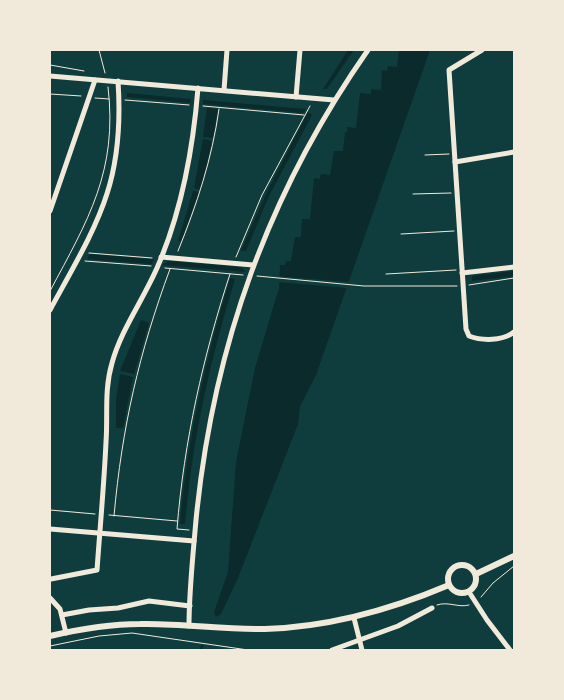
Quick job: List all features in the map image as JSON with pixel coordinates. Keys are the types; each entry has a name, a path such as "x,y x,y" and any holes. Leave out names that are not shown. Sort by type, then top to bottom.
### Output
{"street":[{"path":"224,90 227,50"},
{"path":"296,97 300,50"},
{"path":"189,626 194,541 202,468 216,390 252,265 292,176 334,100 368,50"},
{"path":"482,50 449,70 466,329 469,336 500,338 514,332"},
{"path":"50,76 334,100"},
{"path":"50,211 95,80"},
{"path":"50,310 83,252 104,208 114,172 120,126 118,81"},
{"path":"51,579 97,570 106,441 106,397 110,371 120,341 157,267 174,223 184,187 193,137 198,88"},
{"path":"455,162 514,152"},
{"path":"161,258 252,265"},
{"path":"462,271 514,267"},
{"path":"50,529 194,541"},
{"path":"476,574 514,556"},
{"path":"460,565 472,569 476,574 477,581 469,592 458,593 449,585 449,573 460,565"},
{"path":"50,636 121,624 267,629 324,623 354,618 409,602 449,585"},
{"path":"469,592 510,650"},
{"path":"50,598 60,609 66,633"},
{"path":"62,615 89,610 118,608 149,601 190,606"},
{"path":"332,650 398,626 432,608"},
{"path":"354,618 362,650"}],"path":[{"path":"50,291 91,214 101,187 110,134 107,81 99,50"},
{"path":"50,65 87,72"},
{"path":"50,94 90,97"},
{"path":"234,263 262,195 314,98"},
{"path":"175,258 201,191 214,139 219,108"},
{"path":"425,155 454,153"},
{"path":"413,194 457,192"},
{"path":"401,234 459,231"},
{"path":"83,252 161,258"},
{"path":"114,516 123,439 131,394 145,340 170,268"},
{"path":"386,274 462,271"},
{"path":"195,530 178,529 186,456 198,387 230,274"},
{"path":"249,276 352,285 455,286"},
{"path":"463,285 514,278"},
{"path":"50,510 178,521"},
{"path":"432,608 445,603 466,606 475,601 514,566"},
{"path":"50,646 99,636 132,633 248,650"}],"water":[{"path":"348,50 354,50 327,89 323,89"},
{"path":"399,50 430,50 316,375 300,406 298,424 238,578 221,614 216,617 214,612 228,572 236,462 255,368 279,288 280,265 285,265 286,261 291,261 295,237 301,237 302,219 310,219 314,178 320,179 321,174 330,175 334,151 343,151 347,127 356,128 360,93 371,94 371,89 381,90 382,70 387,71 388,66 397,67"},
{"path":"127,93 191,99 190,103 127,97"},
{"path":"203,100 306,109 303,113 203,104"},
{"path":"207,108 218,109 213,138 203,137"},
{"path":"308,112 312,115 269,196 246,251 241,251 266,194"},
{"path":"203,139 212,141 201,190 194,188"},
{"path":"193,191 199,192 181,241 178,241"},
{"path":"90,254 154,259 152,264 87,259"},
{"path":"169,261 241,267 246,272 162,265"},
{"path":"514,271 514,276 472,281 472,276"},
{"path":"230,278 235,279 203,400 192,462 185,524 180,524 187,461 199,399"},
{"path":"141,320 149,323 134,374 120,371"},
{"path":"120,374 133,377 123,428 116,428 116,400"}],"pier":[{"path":"276,276 350,282 348,288 276,282"}],"waterway":[{"path":"201,650 202,646"}]}
